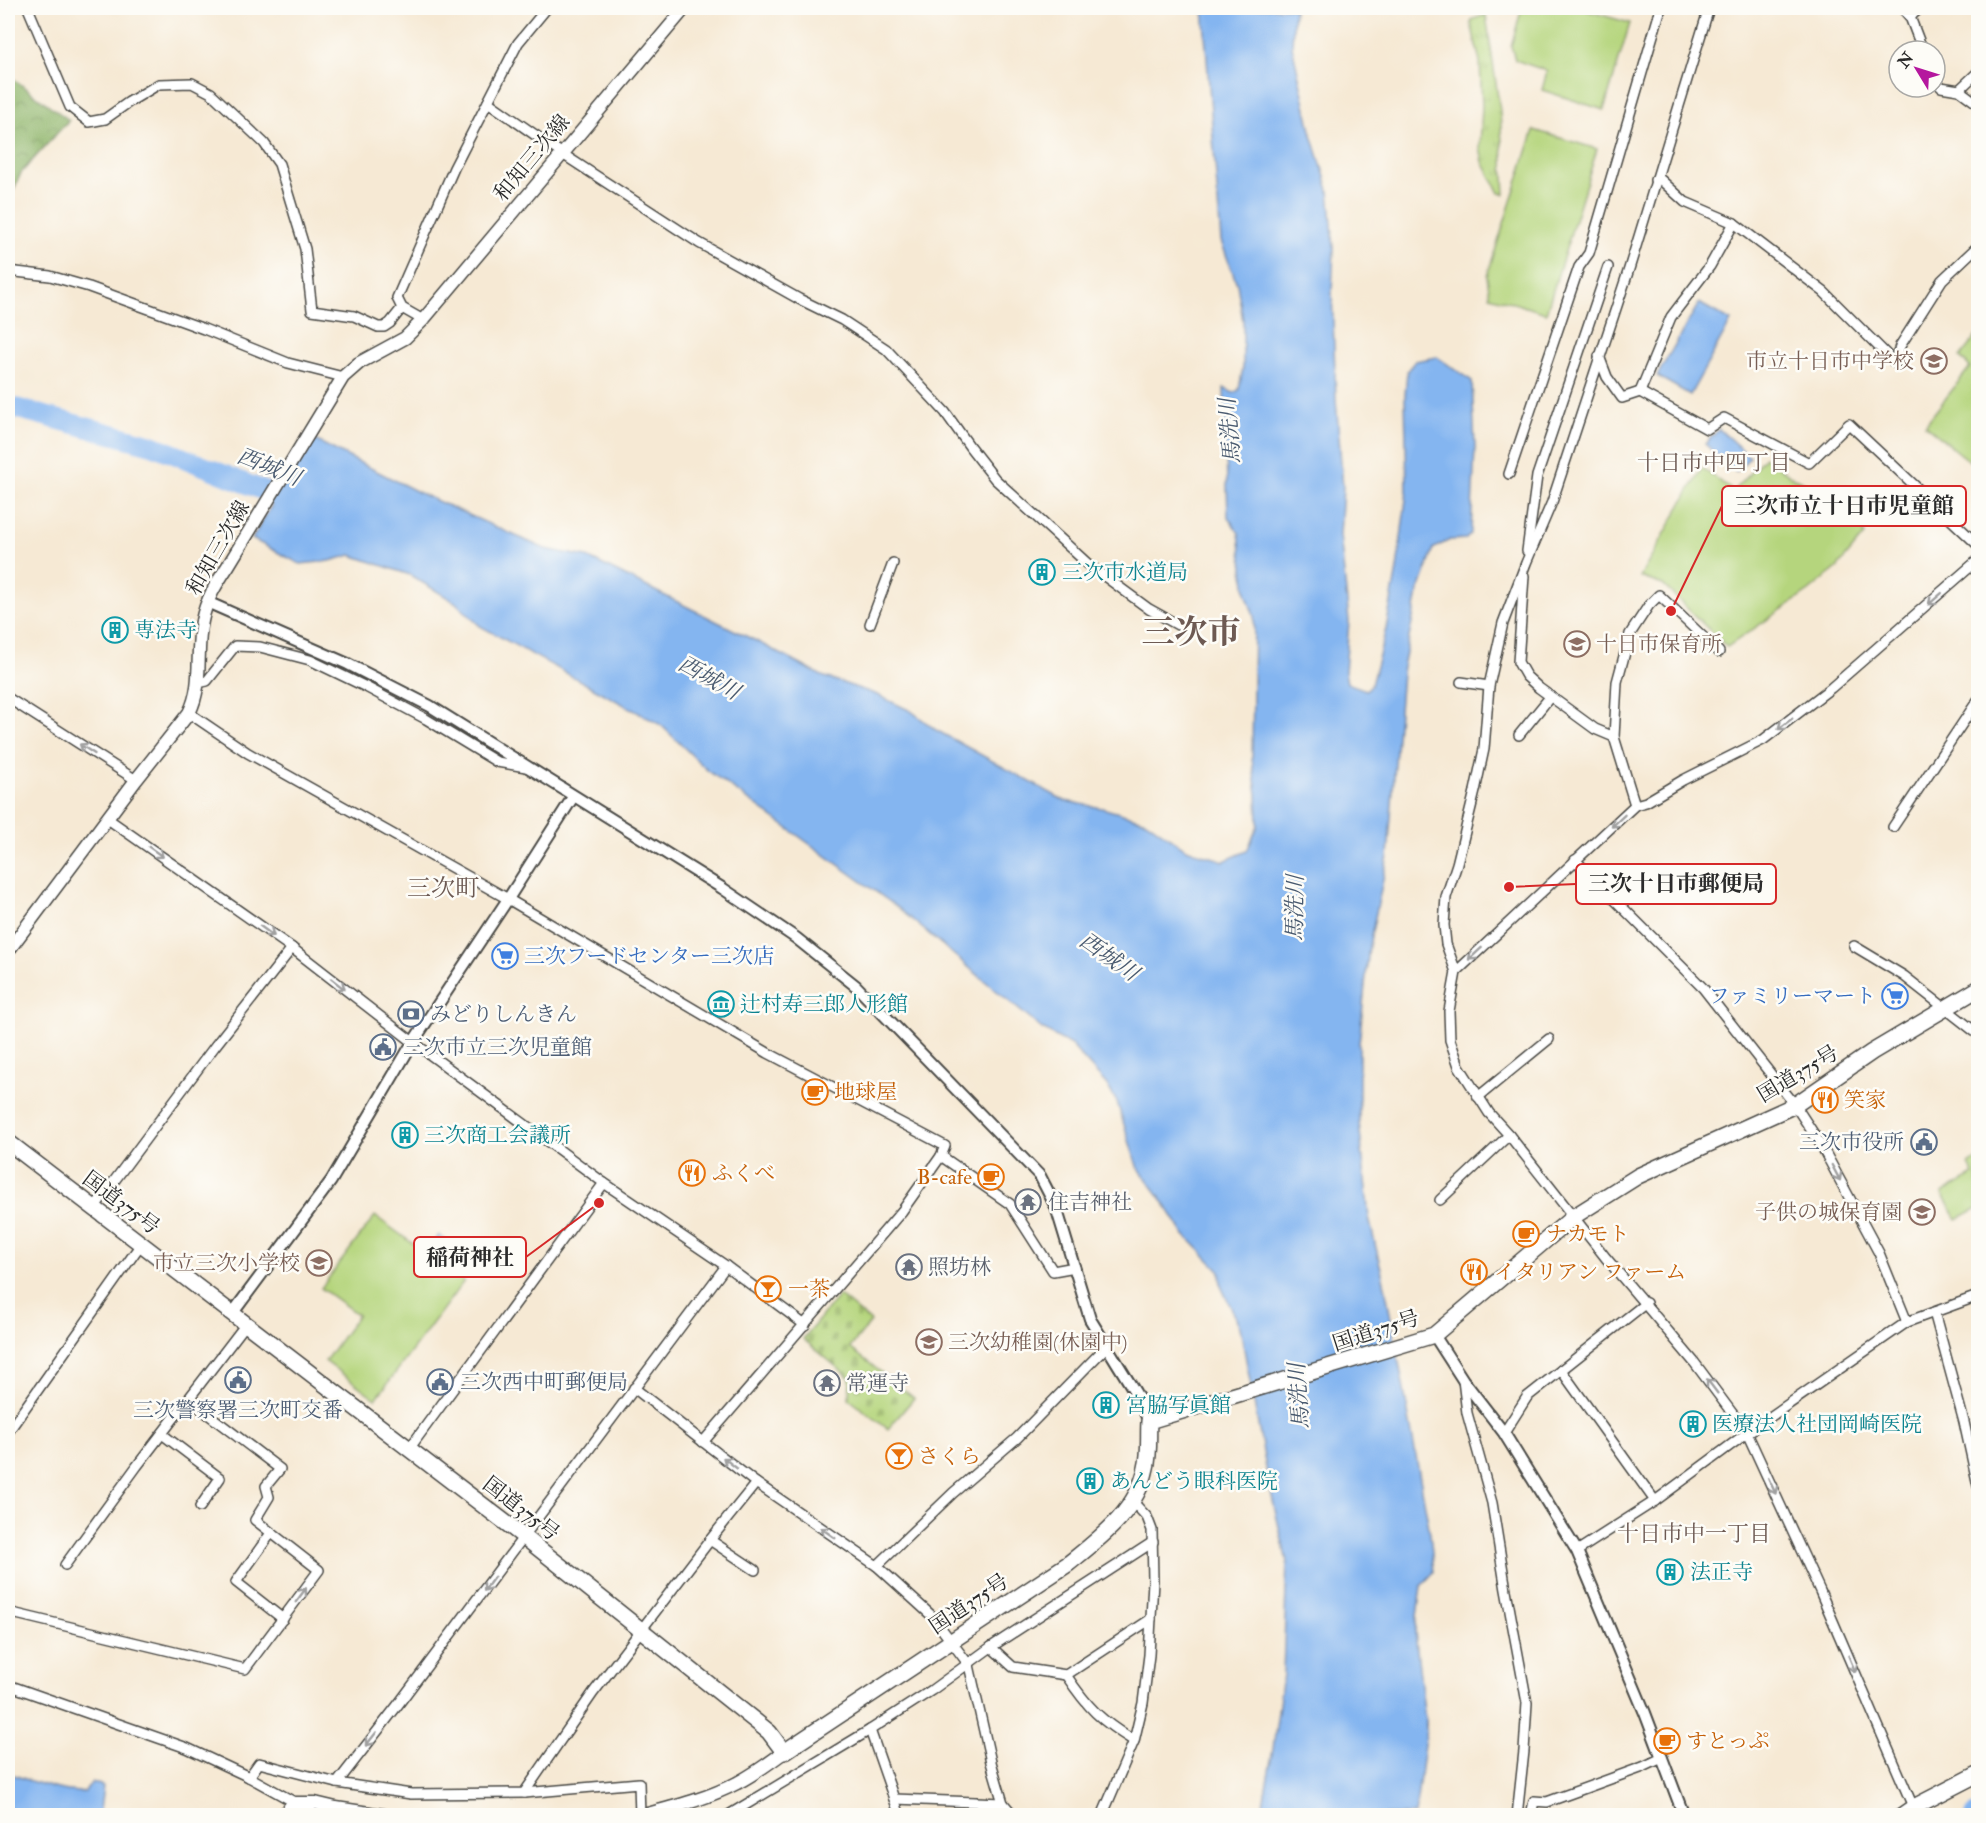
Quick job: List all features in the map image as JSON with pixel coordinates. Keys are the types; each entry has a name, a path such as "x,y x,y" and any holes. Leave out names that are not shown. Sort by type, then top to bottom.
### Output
{"highway":[{"name":"国道375号","path":"8,1142 523,1536 770,1732 784,1752 1068,1564 1105,1534 1132,1502 1146,1468 1149,1420 1434,1335 1573,1217 1638,1176 1795,1105 1872,1052 1947,1010 1978,989"},
{"path":"1911,1813 1978,1774"}],"main road":[{"name":"和知三次線","path":"8,951 189,713 196,700 200,636 207,602 343,377 358,363 405,338 423,320 685,8"},
{"path":"640,1815 687,1804 721,1791 739,1782 784,1752"},
{"path":"283,1815 296,1803 315,1803 389,1815"}],"street":[{"path":"28,8 70,107 89,122 105,119 159,84 192,83 211,93 264,143 279,164 302,238 312,310 354,316 378,327 384,327 402,308"},
{"path":"423,320 402,308 397,298 454,168 518,43 547,8"},
{"path":"1509,474 1579,267 1589,253 1661,8"},
{"path":"1709,8 1629,269 1552,502 1503,623 1489,686 1484,749 1457,864 1446,897 1444,925 1446,944 1455,972 1449,1011 1450,1041 1459,1066 1489,1113 1694,1362 1747,1433 1820,1591 1911,1813"},
{"path":"1902,8 1910,17 1918,39"},
{"path":"1910,17 1920,8"},
{"path":"1959,90 1978,72"},
{"path":"1947,88 1959,90 1978,104"},
{"path":"488,102 561,153 699,243 842,320 886,349 945,412 969,447 995,478 1071,549 1149,609 1178,625 1187,626"},
{"path":"1655,180 1661,180 1685,202 1734,223 1824,292 1895,363 1900,346 1942,280 1978,246"},
{"path":"1640,392 1671,317 1710,266 1734,223"},
{"path":"1608,267 1537,476 1525,567 1518,662 1526,676 1550,697 1595,729 1614,737"},
{"path":"8,271 50,276 100,291 194,325 288,363 343,377"},
{"path":"1599,356 1607,377 1622,398 1640,392 1707,429 1724,418 1809,463 1849,424 1978,545"},
{"path":"1455,972 1635,806 1763,740 1832,688 1978,560"},
{"path":"870,624 893,563"},
{"path":"1971,567 1978,575"},
{"path":"1635,806 1614,737 1617,682 1630,634 1649,605 1659,595 1719,652"},
{"path":"207,602 348,664 430,706 731,894 796,938 856,986 1040,1176 1056,1208 1090,1319 1135,1392 1149,1420"},
{"path":"198,683 207,681 235,646 260,647 310,660 426,719 497,762 528,767"},
{"path":"1461,682 1489,686"},
{"path":"1519,735 1550,697"},
{"path":"8,698 136,780"},
{"path":"1893,827 1978,700"},
{"path":"189,713 248,753 508,899 768,1053 945,1146 941,1156 902,1211 703,1442"},
{"path":"232,1314 331,1181 413,1042 573,797"},
{"path":"108,819 292,948 413,1042 604,1183 726,1266 805,1325"},
{"path":"1575,860 1703,988 1795,1105 1821,1145 1880,1253 1908,1322"},
{"path":"1854,945 1904,975 1978,1034"},
{"path":"94,1208 214,1046 292,948"},
{"path":"1478,1096 1548,1039"},
{"path":"1440,1200 1509,1135"},
{"path":"941,1156 1010,1204 1053,1272 1075,1267"},
{"path":"409,1449 604,1183"},
{"path":"8,1432 141,1244"},
{"path":"337,1783 404,1697 726,1266"},
{"path":"1577,1551 1656,1501 1747,1433 1908,1322 1978,1296"},
{"path":"1504,1432 1527,1397 1646,1303"},
{"path":"1934,1312 1964,1422 1978,1486"},
{"path":"65,1565 246,1324"},
{"path":"1434,1335 1463,1380 1504,1432 1577,1551 1684,1815"},
{"path":"877,1566 953,1493 1017,1438 1106,1347"},
{"path":"1561,1370 1656,1501"},
{"path":"1463,1380 1467,1413 1492,1503 1527,1703 1517,1815"},
{"path":"634,1388 756,1483 877,1566 932,1616 969,1665 988,1753 1003,1803 1014,1815"},
{"path":"8,1612 245,1669 319,1570 255,1520 269,1497 266,1486 280,1469 188,1400"},
{"path":"162,1434 220,1478 200,1507"},
{"path":"524,1793 593,1693 756,1483"},
{"path":"1102,1815 1134,1741 1143,1702 1149,1655 1152,1530 1147,1517 1132,1502"},
{"path":"271,1533 236,1582 283,1619"},
{"path":"710,1540 755,1570"},
{"path":"727,1815 870,1730 969,1665 991,1647 1153,1542"},
{"path":"991,1647 1013,1666 1066,1675 1151,1619"},
{"path":"1066,1675 1085,1704 1107,1725 1134,1741"},
{"path":"8,1685 187,1748 249,1777 296,1803"},
{"path":"870,1730 900,1815"},
{"path":"1531,1815 1534,1801 1547,1802 1662,1758"},
{"path":"249,1777 259,1762 337,1783 411,1794 524,1793 639,1783 640,1815"},
{"path":"894,1799 1003,1803"}],"green space":[{"path":"1522,8 1589,8 1588,11 1630,23 1604,110 1542,90 1547,71 1515,60 1511,46"},
{"path":"1486,15 1500,111 1505,194 1499,193 1483,162 1480,148 1482,106 1480,62 1471,23 1473,19"},
{"path":"8,75 69,120 21,173 8,203"},
{"path":"1534,130 1597,149 1546,313 1490,296 1487,276"},
{"path":"1978,334 1978,468 1925,425 1970,367 1960,357"},
{"path":"1765,457 1794,478 1802,481 1865,534 1837,568 1809,591 1727,647 1663,585 1640,577 1702,468 1733,491"},
{"path":"1978,1159 1978,1208 1957,1219 1942,1193 1974,1175 1969,1165"},
{"path":"375,1216 464,1281 376,1399 325,1361 358,1315 321,1288"},
{"path":"839,1295 871,1322 850,1348 914,1398 888,1429 849,1399 850,1378 803,1339"}],"water":[{"name":"馬洗川","path":"1203,8 1294,8 1292,46 1312,135 1329,190 1334,248 1332,292 1336,400 1343,487 1340,535 1349,621 1345,672 1347,683 1366,690 1371,685 1386,629 1397,569 1407,491 1405,396 1407,371 1415,361 1437,357 1472,381 1475,447 1471,533 1466,539 1450,540 1434,548 1418,593 1402,672 1388,856 1369,946 1359,1044 1359,1122 1369,1218 1385,1286 1430,1533 1434,1572 1421,1586 1415,1632 1426,1729 1415,1815 1261,1815 1283,1674 1287,1562 1268,1479 1240,1327 1221,1286 1220,1271 1183,1233 1137,1166 1117,1102 1107,1085 1071,1045 1042,1029 897,907 707,770 661,725 480,626 455,602 410,575 351,555 330,561 300,564 252,539 311,438 424,495 545,549 587,557 822,676 875,694 911,711 936,730 1065,801 1102,808 1146,821 1186,849 1224,861 1247,851 1258,825 1257,794 1252,759 1254,616 1246,593 1239,533 1228,517 1224,388 1233,393 1239,390 1243,367 1243,321 1237,284 1221,241"},
{"path":"1699,303 1731,321 1690,395 1657,376"},
{"path":"1719,429 1750,457 1736,472 1705,444"},
{"path":"439,1235 471,1259 461,1272 429,1248"},
{"path":"8,1773 65,1790 85,1792 92,1782 103,1786 100,1811 106,1815 8,1815"}],"waterway":[{"name":"西城川","path":"8,406 152,445 289,501"},
{"path":"1974,1816 1978,1814"}],"place":[{"name":"市立十日市中学校","path":"1934,361"},
{"name":"三次市水道局","path":"1042,572"},
{"name":"三次市立十日市児童館","path":"1671,611"},
{"name":"専法寺","path":"115,630"},
{"name":"十日市保育所","path":"1577,644"},
{"name":"三次十日市郵便局","path":"1509,887"},
{"name":"三次フードセンター三次店","path":"505,956"},
{"name":"ファミリーマート","path":"1895,996"},
{"name":"辻村寿三郎人形館","path":"721,1004"},
{"name":"みどりしんきん","path":"411,1014"},
{"name":"三次市立三次児童館","path":"383,1047"},
{"name":"地球屋","path":"815,1092"},
{"name":"笑家","path":"1825,1100"},
{"name":"三次商工会議所","path":"405,1135"},
{"name":"三次市役所","path":"1924,1142"},
{"name":"ふくべ","path":"692,1173"},
{"name":"B-cafe","path":"991,1177"},
{"name":"住吉神社","path":"1028,1202"},
{"name":"稲荷神社","path":"599,1203"},
{"name":"子供の城保育園","path":"1922,1212"},
{"name":"ナカモト","path":"1526,1234"},
{"name":"市立三次小学校","path":"319,1263"},
{"name":"照坊林","path":"909,1267"},
{"name":"イタリアン ファーム","path":"1474,1272"},
{"name":"一茶","path":"768,1289"},
{"name":"三次幼稚園(休園中)","path":"929,1342"},
{"name":"三次警察署三次町交番","path":"238,1380"},
{"name":"三次西中町郵便局","path":"440,1382"},
{"name":"常運寺","path":"827,1383"},
{"name":"宮脇写眞館","path":"1106,1405"},
{"name":"医療法人社団岡崎医院","path":"1693,1424"},
{"name":"さくら","path":"899,1456"},
{"name":"あんどう眼科医院","path":"1090,1481"},
{"name":"法正寺","path":"1670,1572"},
{"name":"すとっぷ","path":"1667,1741"}],"district":[{"name":"十日市中四丁目","path":"1714,463"},
{"name":"三次市","path":"1191,632"},
{"name":"三次町","path":"443,888"},
{"name":"十日市中一丁目","path":"1694,1534"}]}
